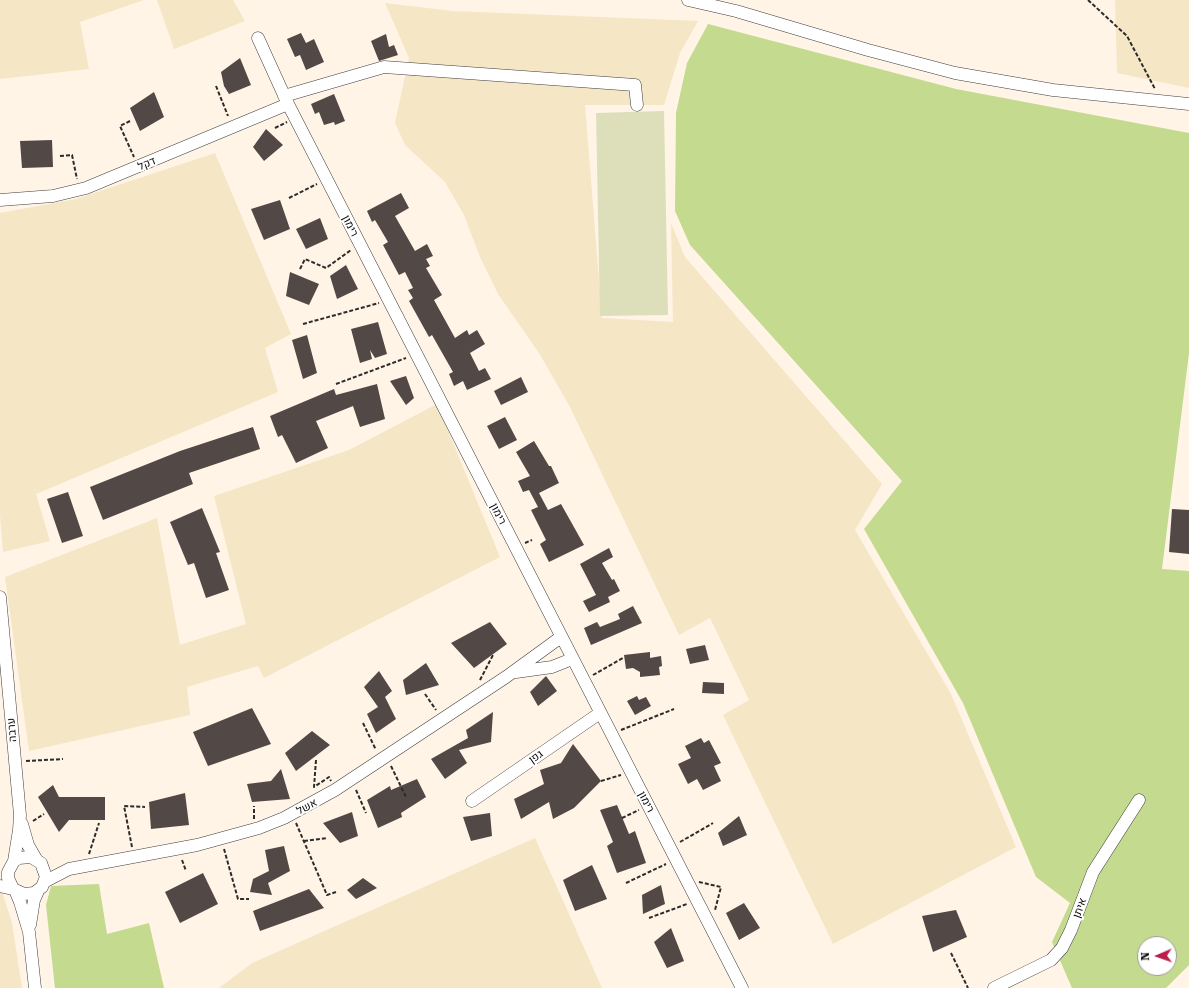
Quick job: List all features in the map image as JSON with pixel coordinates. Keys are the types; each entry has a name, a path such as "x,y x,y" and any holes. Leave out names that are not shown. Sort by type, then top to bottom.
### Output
{"street":[{"path":"688,0 736,11 868,50 955,73 1053,90 1189,104"},
{"name":"רימון","path":"258,38 286,100 326,179 742,988"},
{"name":"דקל","path":"0,200 53,196 79,190 139,167 233,127 286,100 384,67 635,85 637,105"},
{"name":"ערבה","path":"0,597 20,815 19,830 8,867"},
{"name":"אשל","path":"41,886 62,872 81,866 221,839 259,828 292,815 351,780 442,720 506,677 561,637"},
{"name":"אשל","path":"506,677 517,671 557,666 572,658"},
{"name":"גפן","path":"472,801 600,713"},
{"name":"איתן","path":"994,988 1051,960 1062,948 1071,930 1093,872 1139,800"},
{"name":"ערבה","path":"20,815 28,845 39,861"},
{"path":"29,932 34,900 41,886 45,872 39,861 25,856 8,867 8,878 14,890 29,932 35,988"},
{"name":"אשל","path":"39,861 53,866 81,866"},
{"path":"0,886 29,894 41,886"}],"path":[{"path":"1088,0 1127,36 1161,101"},
{"path":"216,86 233,127"},
{"path":"130,121 120,126 139,167"},
{"path":"60,156 72,155 79,190"},
{"path":"289,198 326,179"},
{"path":"300,268 305,259 326,268 359,243"},
{"path":"302,324 388,300"},
{"path":"336,384 416,355"},
{"path":"471,700 493,655"},
{"path":"584,681 623,658"},
{"path":"425,694 442,720"},
{"path":"611,734 674,709"},
{"path":"363,723 406,797"},
{"path":"15,762 63,758"},
{"path":"316,760 314,787 329,777 335,790"},
{"path":"601,781 630,772"},
{"path":"351,780 366,813"},
{"path":"134,857 124,806 145,807"},
{"path":"622,818 648,806"},
{"path":"292,815 327,894 336,892"},
{"path":"81,866 99,823"},
{"path":"670,848 713,823"},
{"path":"304,841 327,838"},
{"path":"221,839 238,899 249,899"},
{"path":"626,883 676,860"},
{"path":"686,880 721,887 711,926"},
{"path":"649,918 697,900"},
{"path":"951,953 968,988"}],"shaded area":[{"path":"0,0 144,0 80,22 89,69 0,79"},
{"path":"157,0 233,0 245,21 174,49"},
{"path":"1115,0 1189,0 1189,88 1117,73"},
{"path":"385,3 453,11 698,21 680,53 664,105 585,105 602,318 673,322 671,223 685,257 882,484 855,530 951,694 1016,847 833,944 723,715 749,700 710,618 679,635 570,407 539,353 498,294 480,257 464,215 445,182 405,145 395,123 409,58"},
{"path":"215,153 291,334 265,348 278,392 36,494 50,541 3,552 0,515 0,213 76,199"},
{"path":"437,404 500,557 264,678 258,666 187,687 190,715 29,751 5,577 157,518 180,645 246,624 214,496 349,450"},
{"path":"535,838 602,988 219,988 252,963"},
{"path":"2,892 12,923 22,988 0,988 0,893"}],"green space":[{"path":"708,24 956,89 1189,133 1189,353 1162,569 1189,571 1189,965 1166,988 1072,988 1052,942 1070,903 1036,877 963,703 864,529 902,481 690,245 675,211 676,113 687,63"},
{"path":"664,111 668,315 600,316 596,113"},
{"path":"99,884 107,934 149,923 164,988 55,988 46,905 51,886"}],"building":[{"path":"301,33 306,43 314,39 324,62 306,70 300,55 295,57 287,39"},
{"path":"386,34 389,47 394,45 398,55 379,61 371,41"},
{"path":"240,58 251,85 229,94 224,86 221,72"},
{"path":"154,92 164,117 140,131 130,108"},
{"path":"334,94 345,121 335,125 334,122 324,125 319,112 315,114 311,104"},
{"path":"266,129 283,145 264,161 253,147"},
{"path":"52,140 53,167 22,168 20,141"},
{"path":"401,193 409,208 395,216 415,251 427,244 433,256 426,259 430,266 426,268 442,295 434,300 455,338 467,330 469,335 477,330 485,344 470,353 479,371 485,368 491,379 467,390 463,381 454,386 449,374 453,372 432,335 429,337 409,301 413,298 408,290 413,288 405,272 399,275 383,245 388,242 375,220 372,222 367,211"},
{"path":"280,200 290,229 264,240 251,209"},
{"path":"320,218 328,239 306,249 296,229"},
{"path":"346,265 358,289 337,299 330,276"},
{"path":"290,272 319,284 309,305 286,296"},
{"path":"378,322 387,354 375,358 370,350 372,359 360,363 351,329"},
{"path":"307,335 317,373 303,379 292,340"},
{"path":"406,376 414,398 406,405 390,381"},
{"path":"521,377 528,392 501,405 494,391"},
{"path":"377,384 385,419 360,427 353,406 316,421 328,448 296,463 282,435 278,437 270,416 334,389 336,395"},
{"path":"505,417 517,440 499,449 487,426"},
{"path":"253,427 260,449 189,473 193,484 103,520 90,487 180,451"},
{"path":"534,441 549,466 551,466 559,483 539,493 548,510 561,504 584,545 549,562 540,544 546,540 531,510 538,507 529,490 523,492 518,481 530,476 516,452"},
{"path":"68,492 83,536 62,543 47,499"},
{"path":"202,508 220,552 216,553 229,590 206,598 194,563 188,565 170,522"},
{"path":"1172,509 1189,510 1189,554 1169,552"},
{"path":"609,548 613,557 602,563 612,580 614,579 620,591 608,597 610,602 589,612 583,601 596,595 580,564"},
{"path":"633,606 642,623 591,645 584,628 597,622 600,627 620,619 618,614"},
{"path":"490,622 507,644 474,668 451,643"},
{"path":"705,645 709,660 690,664 686,649"},
{"path":"650,652 650,658 661,656 662,666 659,667 660,675 640,677 640,672 633,668 626,669 624,655"},
{"path":"426,663 439,685 406,695 403,680"},
{"path":"379,671 392,691 385,697 396,719 376,733 367,714 378,707 364,687"},
{"path":"546,676 557,691 538,706 530,692"},
{"path":"703,682 724,683 724,694 702,693"},
{"path":"637,696 639,700 646,697 651,706 635,715 627,701"},
{"path":"252,708 271,744 208,766 193,732"},
{"path":"493,712 491,742 459,750 467,763 445,779 431,759 468,738 466,730"},
{"path":"312,731 330,745 296,771 285,753"},
{"path":"701,738 704,743 709,740 721,763 714,766 721,781 703,790 697,779 688,784 678,764 691,758 685,746"},
{"path":"573,744 601,781 574,808 553,819 549,802 521,819 514,799 544,784 540,770 561,763"},
{"path":"281,769 290,799 252,802 247,784 271,781"},
{"path":"417,779 426,797 401,813 402,817 378,828 367,800 390,786 391,790"},
{"path":"53,785 59,797 105,797 105,820 69,820 59,832 38,797"},
{"path":"185,793 189,825 151,829 149,802"},
{"path":"617,805 629,834 635,831 646,863 617,873 607,846 613,842 600,810"},
{"path":"352,812 358,836 340,843 323,823"},
{"path":"490,813 492,836 471,841 463,817"},
{"path":"739,816 747,835 723,846 718,833"},
{"path":"284,846 290,871 268,883 272,895 250,892 253,879 269,871 265,850"},
{"path":"592,865 607,899 575,911 563,880"},
{"path":"203,873 218,904 180,923 165,892"},
{"path":"363,878 377,888 356,899 347,890"},
{"path":"661,885 665,904 643,914 642,895"},
{"path":"309,889 324,908 260,931 253,911"},
{"path":"744,903 760,928 739,940 726,913"},
{"path":"956,910 967,937 933,952 922,916"},
{"path":"671,928 684,961 667,968 654,942"}]}
